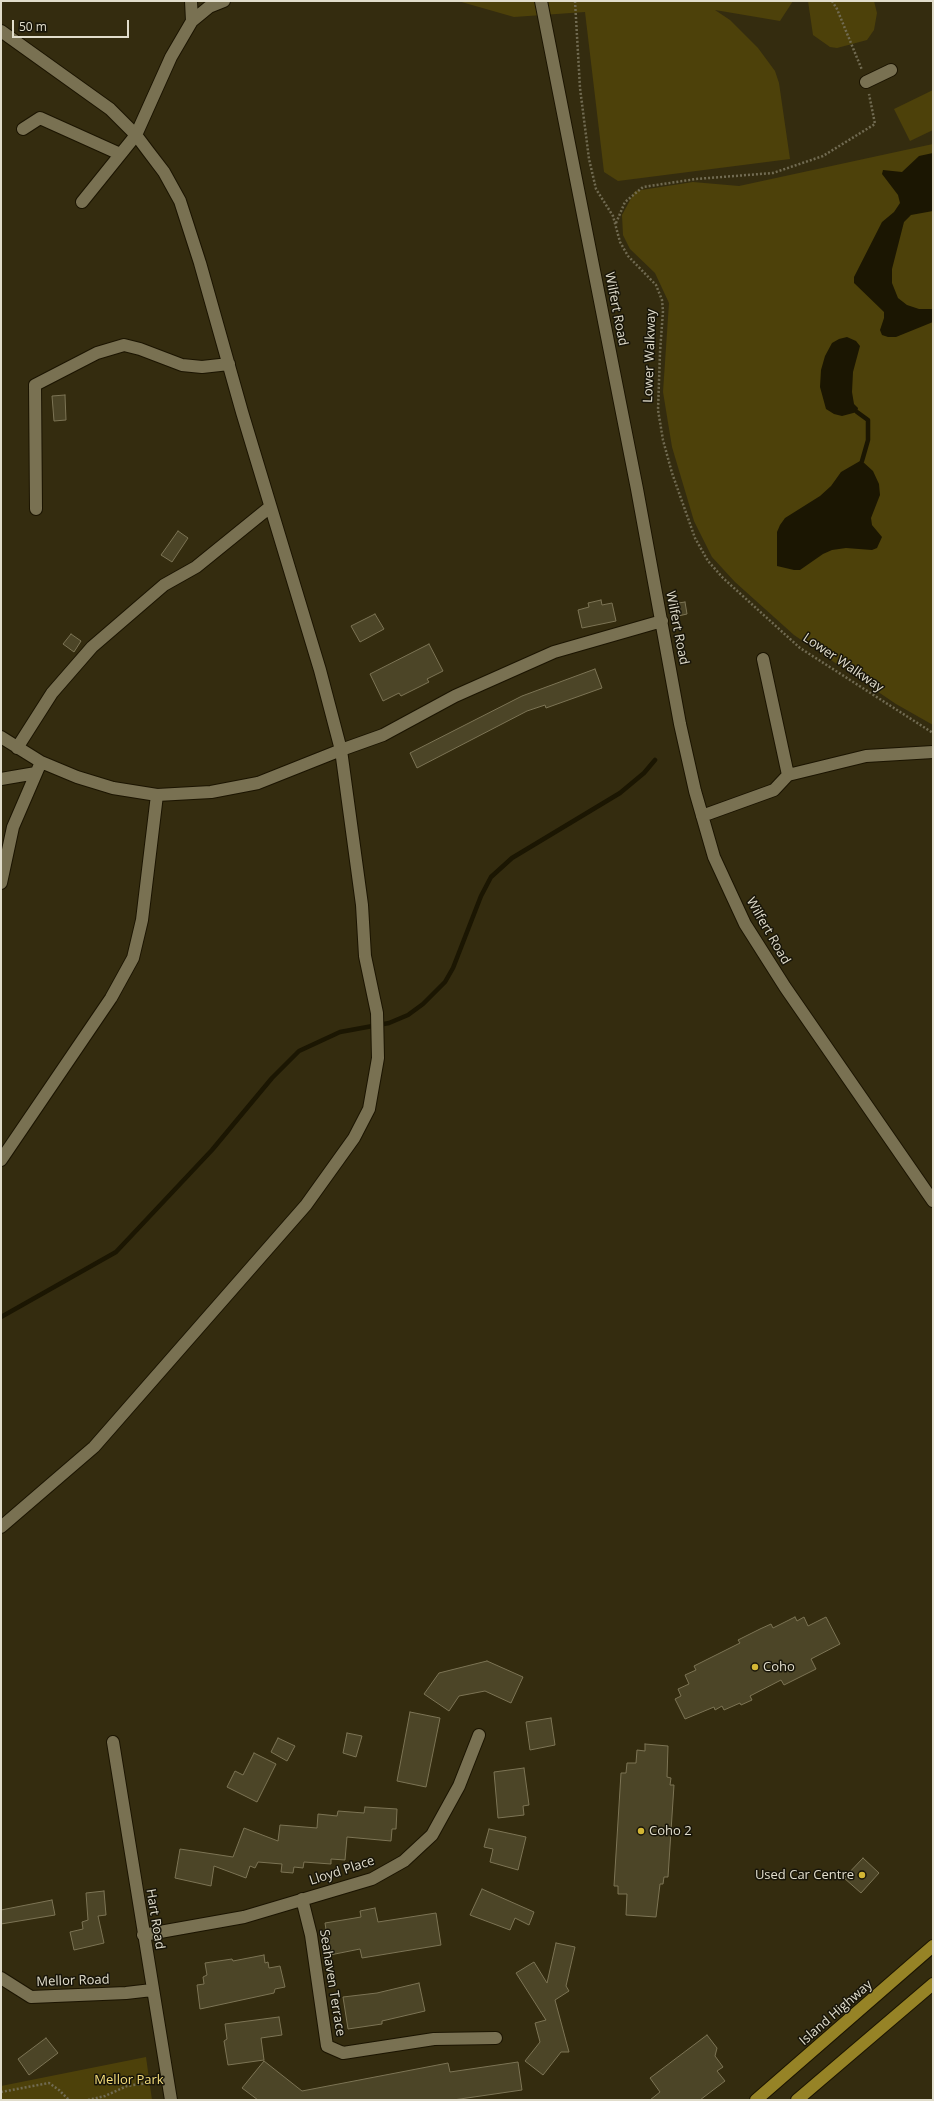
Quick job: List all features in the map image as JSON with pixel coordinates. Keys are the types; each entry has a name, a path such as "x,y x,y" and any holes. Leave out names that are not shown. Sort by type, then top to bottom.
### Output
{"main road":[{"name":"Island Highway","path":"756,2100 933,1946"},
{"path":"797,2100 933,1984"}],"street":[{"path":"191,1 192,21"},
{"path":"82,202 136,135 171,57 192,21 210,7 224,1"},
{"name":"Wilfert Road","path":"541,1 662,621 680,724 702,816 714,857 745,924 785,987 933,1201"},
{"path":"1,31 110,109 136,135 164,172 180,201 200,263 270,507 320,670 341,750 362,904 365,956 376,1014 378,1058 369,1109 354,1138 306,1205 99,1441 1,1527"},
{"path":"866,82 891,70"},
{"path":"23,130 40,118 120,154"},
{"path":"36,509 35,385 97,353 124,346 140,348 182,365 202,367 229,364"},
{"path":"17,748 52,693 92,647 164,585 196,567 270,507"},
{"path":"1,738 17,748 39,768 77,777 113,788 157,796 211,792 258,783 383,734 455,696 554,652 662,621"},
{"path":"763,660 788,775"},
{"path":"702,816 774,790 788,775 866,756 933,752"},
{"path":"1,779 39,768"},
{"path":"1,883 13,827 39,768"},
{"path":"1,1160 111,998 133,958 142,920 157,796"},
{"name":"Lloyd Place","path":"143,1935 244,1918 302,1898 372,1879 404,1861 432,1835 459,1786 479,1735"},
{"name":"Hart Road","path":"113,1742 170,2100"},
{"name":"Seahaven Terrace","path":"302,1898 311,1936 327,2046 343,2053 434,2039 496,2038"},
{"name":"Mellor Road","path":"1,1978 31,1997 126,1993 152,1990"}],"path":[{"name":"Lower Walkway","path":"575,1 580,88 589,159 596,188 616,224 620,242 628,256 656,285 662,300 663,311 658,410 663,440 683,507 695,538 708,561 723,578 800,648 933,733"},
{"path":"616,224 625,202 644,187 696,179 773,173 823,156 875,124 866,82 837,9 832,1"},
{"path":"88,2100 105,2096 127,2086 168,2082"},
{"path":"1,2092 49,2083 69,2100"}],"green space":[{"path":"458,1 793,1 780,21 715,10 730,20 758,48 775,71 779,83 790,159 618,181 604,172 585,12 514,17"},
{"path":"808,1 874,1 877,13 874,30 867,40 837,48 830,47 813,35"},
{"path":"933,90 933,130 910,141 894,109"},
{"path":"933,144 933,725 896,704 794,635 735,582 712,557 694,521 672,447 663,392 669,303 655,273 630,249 623,235 622,215 635,191 693,182 739,186"},
{"name":"Mellor Park","path":"146,2057 152,2100 1,2100 1,2086"}],"shaded area":[{"path":"933,153 933,211 911,215 904,222 892,269 892,283 898,298 907,305 919,309 933,309 933,322 896,337 888,337 882,335 880,330 884,318 884,312 854,283 854,277 882,222 894,212 900,203 898,195 882,174 883,170 902,172 919,156"},
{"path":"847,337 856,341 860,346 853,372 852,392 854,404 858,408 857,412 842,416 834,414 826,409 820,387 821,370 825,356 832,343"},
{"path":"862,461 873,471 879,484 880,495 871,518 872,525 882,537 877,548 872,550 846,548 832,550 823,554 800,570 777,566 777,532 785,518 820,496 831,486 841,472"}],"building":[{"path":"65,395 66,420 54,421 52,396"},
{"path":"178,531 188,538 172,562 161,555"},
{"path":"601,600 602,605 612,603 616,621 582,628 578,610 589,607 588,603"},
{"path":"685,602 687,614 674,617 672,604"},
{"path":"375,614 384,629 360,642 351,626"},
{"path":"71,634 81,641 74,652 63,644"},
{"path":"429,644 443,671 427,679 429,682 401,696 399,693 383,701 370,674"},
{"path":"595,669 602,688 546,708 545,705 527,711 417,768 410,753 522,696"},
{"name":"Coho","path":"795,1617 797,1621 804,1617 808,1626 826,1617 840,1644 811,1659 816,1669 784,1685 781,1680 750,1696 752,1700 741,1705 740,1703 724,1710 722,1706 715,1710 714,1707 685,1719 675,1699 681,1696 678,1689 689,1684 685,1675 696,1670 694,1666 740,1643 738,1640 760,1629 771,1624 773,1628"},
{"path":"487,1661 523,1677 511,1703 485,1691 459,1696 449,1711 424,1694 439,1673"},
{"path":"410,1712 440,1718 426,1787 397,1781"},
{"path":"551,1718 555,1745 530,1750 526,1722"},
{"path":"347,1733 362,1736 356,1757 343,1753"},
{"path":"278,1738 295,1746 287,1761 271,1752"},
{"name":"Coho 2","path":"645,1744 668,1746 667,1777 671,1778 670,1785 674,1785 668,1877 664,1877 663,1884 660,1884 656,1917 626,1915 627,1894 618,1894 618,1886 614,1886 621,1773 626,1773 627,1763 636,1763 637,1750 645,1751"},
{"path":"254,1753 276,1764 257,1802 227,1787 235,1771 243,1775"},
{"path":"524,1768 529,1805 523,1806 524,1815 498,1818 494,1772"},
{"path":"365,1807 397,1809 396,1829 392,1829 391,1841 347,1837 345,1860 331,1859 331,1864 304,1862 303,1868 294,1867 293,1873 281,1872 282,1864 258,1862 255,1868 250,1866 246,1878 214,1866 211,1886 175,1878 180,1849 233,1857 244,1828 278,1841 280,1825 317,1828 318,1814 337,1816 338,1811 364,1813"},
{"path":"489,1829 526,1837 518,1870 490,1862 493,1849 484,1847"},
{"name":"Used Car Centre","path":"863,1858 879,1873 861,1893 844,1878"},
{"path":"482,1889 534,1912 529,1925 515,1918 510,1930 470,1915"},
{"path":"104,1891 106,1915 98,1916 104,1943 74,1950 70,1932 83,1929 82,1922 88,1920 86,1893"},
{"path":"52,1900 55,1915 1,1924 1,1910"},
{"path":"375,1908 378,1922 436,1913 441,1945 362,1958 360,1949 330,1955 325,1923 361,1917 360,1911"},
{"path":"556,1943 575,1947 566,1986 569,1991 555,2000 569,2052 561,2052 543,2075 525,2061 540,2042 535,2023 546,2020 516,1973 534,1962 547,1983"},
{"path":"264,1955 265,1963 268,1962 269,1968 280,1966 285,1987 275,1989 274,1993 200,2009 197,1985 204,1984 203,1977 207,1975 205,1963 232,1959 233,1961"},
{"path":"419,1983 425,2011 382,2021 382,2024 348,2029 343,1997 377,1993"},
{"path":"279,2017 282,2035 261,2038 264,2060 228,2065 224,2041 227,2039 225,2024"},
{"path":"707,2035 717,2048 715,2056 723,2067 717,2071 725,2081 700,2100 650,2100 660,2092 650,2078"},
{"path":"46,2038 58,2053 29,2075 18,2059"},
{"path":"264,2061 302,2091 448,2063 450,2072 518,2062 522,2090 453,2100 258,2100 242,2088"}],"waterway":[{"path":"857,412 868,420 868,440 862,461"},
{"path":"1,1317 116,1252 212,1150 272,1078 299,1051 340,1032 389,1023 408,1015 423,1004 445,982 453,968 481,896 491,877 512,858 620,793 644,773 655,760"}],"place":[{"name":"Coho","path":"755,1667"},
{"name":"Coho 2","path":"641,1831"},
{"name":"Used Car Centre","path":"862,1875"}]}
